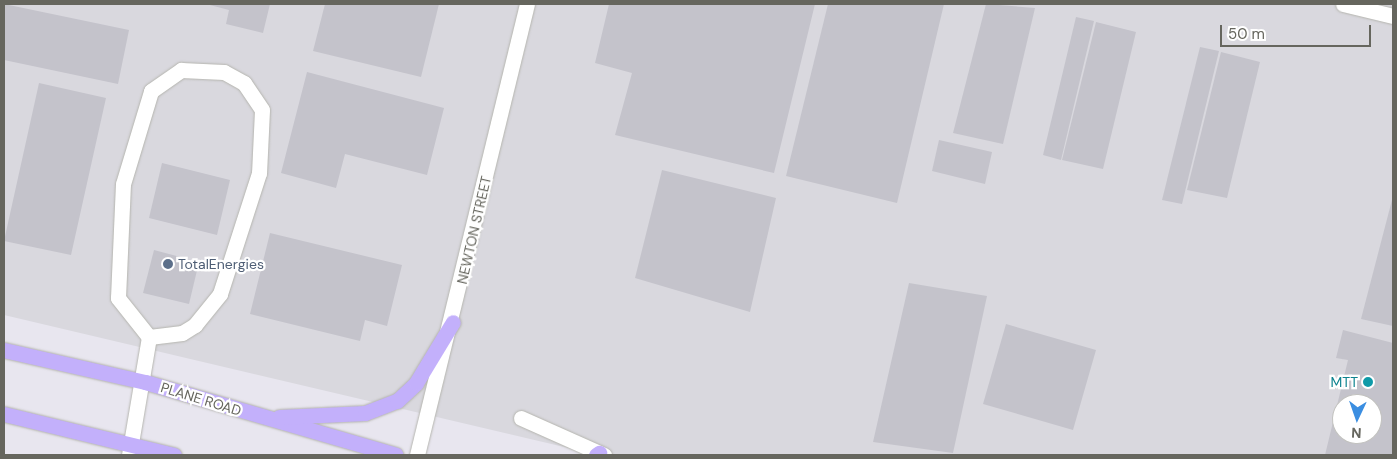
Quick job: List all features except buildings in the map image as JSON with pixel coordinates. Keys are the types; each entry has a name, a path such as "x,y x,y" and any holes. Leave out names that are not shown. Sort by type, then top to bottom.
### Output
{"main road":[{"path":"260,416 365,413 397,401 416,383 453,322"},
{"name":"PLANE ROAD","path":"4,350 145,382 396,455"},
{"path":"4,414 131,450 174,455"}],"street":[{"name":"NEWTON STREET","path":"417,455 453,322 527,4"},
{"path":"1344,4 1393,16"},
{"path":"131,450 145,382 149,337 118,298 123,184 140,118 151,91 165,77 195,68 224,72 244,83 262,110 259,173 220,294 182,333 149,337"},
{"path":"521,418 600,455"}],"shaded area":[{"path":"4,4 1393,4 1393,455 598,455 4,315"}],"place":[{"name":"TotalEnergies","path":"168,264"},
{"name":"MTT","path":"1368,382"}]}
